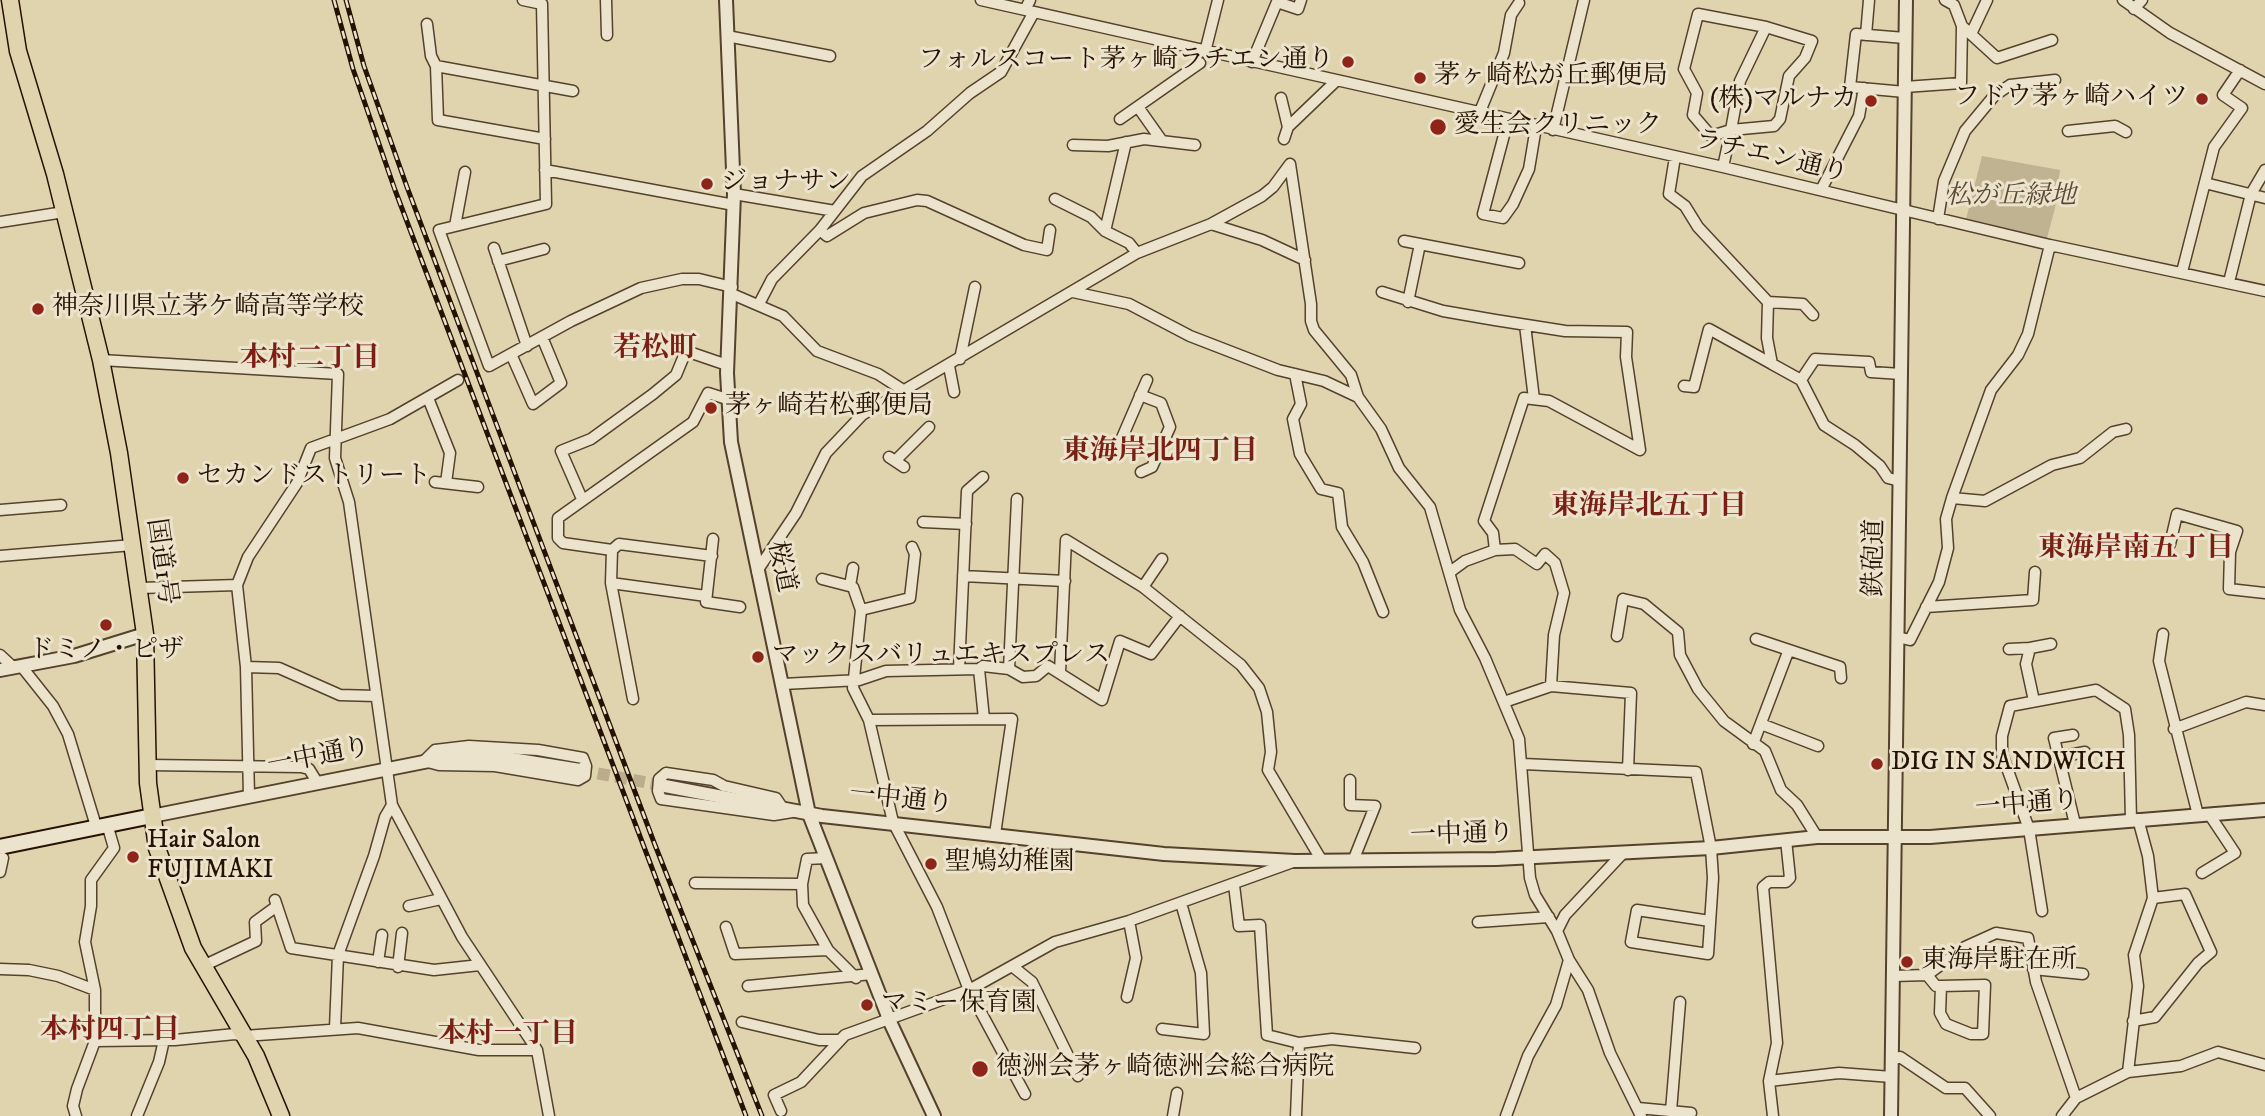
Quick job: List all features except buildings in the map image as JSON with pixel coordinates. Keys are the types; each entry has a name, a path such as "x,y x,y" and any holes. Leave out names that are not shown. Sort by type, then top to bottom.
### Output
{"highway":[{"name":"国道1号","path":"10,0 21,63 64,212 101,360 134,545 145,634 148,765 157,848 178,914 203,966 268,1081 281,1116"}],"main road":[{"path":"1,853 102,825 152,816"}],"street":[{"path":"523,0 542,4 546,204 439,230 489,366 622,295 651,285 699,279 732,290 783,316 817,351 878,374 903,390"},
{"path":"606,0 607,35"},
{"name":"桜道","path":"726,0 734,200 727,399 731,442 783,684 796,812 826,858 888,1017 934,1116"},
{"name":"ラチエン通り","path":"981,0 1030,7 1205,52 1723,167 2050,245 2265,291"},
{"path":"1205,52 1218,0"},
{"path":"1252,62 1277,2 1297,9 1301,0"},
{"path":"1553,130 1584,0"},
{"path":"1866,35 1869,0"},
{"name":"鉄砲道","path":"1891,1116 1906,0"},
{"path":"1905,38 1856,34 1850,87 1905,90 1961,83 1962,26 1954,5 1945,0"},
{"path":"1971,34 1987,0"},
{"path":"2123,0 2179,38 2265,84"},
{"path":"2134,9 2142,0"},
{"path":"1479,114 1504,53 1511,15 1520,3"},
{"path":"759,304 772,279 820,229 862,176 927,131 970,93 1001,72 1030,7"},
{"path":"1698,14 1766,27 1812,41 1805,58 1789,76 1780,119 1774,125 1731,130 1711,136 1693,115 1698,93 1684,69 1698,14"},
{"path":"427,24 431,56 436,66 438,120 545,139"},
{"path":"1962,26 1999,59 2052,40"},
{"path":"1723,167 1740,81 1766,27"},
{"path":"727,36 830,56"},
{"path":"1120,119 1200,63"},
{"path":"436,66 573,91"},
{"path":"2182,272 2214,147 2242,108 2223,95 2240,70"},
{"path":"1938,219 1944,181 1965,131 1994,96 2010,85 2055,80"},
{"path":"1284,139 1288,127 1336,81"},
{"path":"1821,190 1859,116 1864,88"},
{"path":"1281,98 1288,127"},
{"path":"1138,107 1162,141"},
{"path":"1508,120 1483,214 1503,218 1513,204 1529,169 1536,127"},
{"path":"2068,131 2115,126 2126,132"},
{"path":"1073,145 1108,146 1126,142 1162,141 1195,145"},
{"path":"1105,231 1126,142"},
{"path":"1675,157 1669,194 1685,206 1698,227 1768,302 1803,304 1813,315"},
{"path":"757,571 796,513 827,453 849,425 903,390 1137,253 1211,224 1273,187 1290,164 1314,330 1351,375 1358,397 1381,429 1399,468 1430,507 1466,625 1485,658 1519,739 1528,857 1535,895 1593,1000 1611,1052 1640,1112 1691,1113"},
{"path":"545,170 734,200 835,211"},
{"path":"2230,282 2251,194 2265,170"},
{"path":"455,226 465,172"},
{"path":"2204,183 2265,198"},
{"path":"1055,199 1083,212 1105,231 1129,243 1137,253"},
{"path":"820,229 827,236 864,213 917,200 927,201 1024,245 1047,250 1050,230"},
{"path":"0,222 64,212"},
{"path":"1211,224 1262,240 1305,260"},
{"path":"1404,241 1519,264"},
{"path":"1408,302 1420,244"},
{"path":"1897,637 1910,640 1939,582 1948,548 1946,519 1952,498 1991,390 2018,355 2028,334 2050,245"},
{"path":"494,248 527,345"},
{"path":"498,261 544,249"},
{"path":"960,359 975,287"},
{"path":"1073,292 1129,303 1182,333 1296,374 1324,381 1358,397"},
{"path":"1382,292 1408,302 1525,325 1565,331 1627,332 1626,357 1640,450 1549,401 1524,398 1484,521 1493,533 1495,550"},
{"path":"1768,302 1767,338 1772,364"},
{"path":"1525,325 1534,399"},
{"path":"1684,386 1694,387 1709,329 1801,380"},
{"path":"511,354 533,404 561,383 542,337"},
{"path":"582,499 561,451 592,439 653,394 676,374 686,351 727,365"},
{"path":"1801,380 1815,359 1869,362 1871,372 1901,374"},
{"path":"101,360 338,374 335,439 337,469 349,502 392,805 441,899 480,965 537,1050 549,1116"},
{"path":"948,366 954,393"},
{"path":"1296,374 1301,404 1293,419 1300,454 1321,489 1338,493 1342,527 1363,562 1383,612"},
{"path":"249,796 246,667 236,584 259,537 298,483 312,448 390,419 458,380"},
{"path":"1118,447 1147,380"},
{"path":"1801,380 1824,425 1880,466 1888,478 1900,481"},
{"path":"612,550 563,544 558,538 558,518 582,499 638,464 692,422 708,393 727,399"},
{"path":"1140,395 1161,403 1170,427 1152,467 1141,472"},
{"path":"428,398 450,453 446,483"},
{"path":"896,461 929,427"},
{"path":"1952,498 1985,501 2052,465 2080,458 2113,432 2126,429"},
{"path":"958,669 967,492 983,477"},
{"path":"435,482 478,487"},
{"path":"1009,669 1017,499"},
{"path":"0,510 61,505"},
{"path":"2170,544 2177,514 2237,531 2230,552 2229,589 2265,593"},
{"path":"923,522 966,524"},
{"path":"713,539 706,602 740,607"},
{"path":"1060,672 1066,540 1143,587 1231,654 1259,688 1268,718 1271,752 1268,770 1322,861"},
{"path":"634,699 611,583 612,550 618,544 712,556"},
{"path":"0,556 134,545"},
{"path":"861,610 911,598 915,554 912,547"},
{"path":"1450,572 1465,561 1495,550 1516,549 1537,564 1545,554 1555,563 1564,593 1555,635 1551,686"},
{"path":"1143,587 1162,559"},
{"path":"850,586 853,568"},
{"path":"1926,607 2033,600 2035,572"},
{"path":"963,576 1065,581"},
{"path":"822,579 853,587 861,610 853,688 869,720 893,822 936,907 969,990 1025,1094"},
{"path":"611,583 706,596"},
{"path":"140,588 236,584"},
{"path":"1617,636 1623,598 1653,610 1678,632 1680,655 1698,689 1724,721 1765,751 1782,790 1797,804 1817,837"},
{"path":"783,684 852,680 886,671 979,669 983,666 1009,669 1023,677 1036,676 1048,666 1102,700 1120,641 1151,654 1180,616"},
{"path":"0,670 74,656 145,634"},
{"path":"2163,634 2160,661 2174,729 2203,815 2235,853 2202,873"},
{"path":"1756,639 1788,652 1840,667 1843,672 1841,678"},
{"path":"2009,649 2051,644"},
{"path":"2030,648 2026,664 2034,701"},
{"path":"1753,744 1788,652"},
{"path":"0,655 18,667 53,706 68,734 102,825 114,848 90,880 91,906 85,942 95,990 95,1041 75,1097 73,1106 76,1116"},
{"path":"246,667 279,668 340,695 376,696"},
{"path":"979,669 984,719"},
{"path":"1504,702 1551,686 1631,693 1628,770"},
{"path":"2042,911 2029,829 2002,754 2002,736 2010,706 2096,690 2124,709 2129,735 2135,820 2148,856 2153,898 2134,955 2138,986 2128,1072"},
{"path":"2174,729 2246,702 2265,705"},
{"path":"869,720 1012,719 995,834"},
{"path":"1761,724 1818,746"},
{"path":"2073,735 2054,738 2061,775 2067,781 2075,824"},
{"path":"468,746 538,750 583,758 586,766 584,776 578,780 495,766 439,765 424,761 435,750 468,746"},
{"path":"2058,757 2085,752"},
{"name":"一中通り","path":"152,816 424,761 481,756 580,771"},
{"path":"1523,764 1696,772 1711,848 1710,921 1708,954 1632,942 1637,910 1710,921"},
{"path":"148,765 301,767 309,769 317,782"},
{"path":"666,774 713,780 724,786 776,798 796,812 774,815 662,799 657,791 659,779 666,774"},
{"path":"1349,780 1350,805 1375,806 1353,861"},
{"name":"一中通り","path":"665,786 796,812 1164,854 1295,861 1528,857 1711,848 1817,837 1895,837 2029,829 2265,810"},
{"path":"334,1028 338,955 374,856 385,817 392,805"},
{"path":"1773,1116 1769,1081 1777,1043 1763,887 1769,882 1786,882 1790,878 1786,840"},
{"path":"1557,931 1565,915 1625,852"},
{"path":"0,872 1,853"},
{"path":"826,858 807,859 802,884 803,905 828,950 856,978"},
{"path":"781,1111 774,1095 801,1082 839,1040 888,1017 969,990 1055,942 1129,921 1295,861"},
{"path":"695,883 802,884"},
{"path":"1234,885 1239,926 1259,925 1267,1035 1299,1043 1332,1039 1415,1048"},
{"path":"2133,1021 2155,1017 2198,963 2211,952 2185,894 2153,898"},
{"path":"409,906 441,899"},
{"path":"203,966 256,941 255,922 276,903 291,948 398,967 434,970 480,965"},
{"path":"1162,1029 1204,1034 1201,973 1181,903"},
{"path":"1478,922 1549,917"},
{"path":"1127,997 1136,958 1129,921"},
{"path":"726,927 735,954 828,950"},
{"path":"398,967 402,933"},
{"path":"1893,976 1927,975 1965,947 1996,933 2028,938 2033,969 2076,1098"},
{"path":"378,962 382,935"},
{"path":"1506,1116 1528,1056 1556,1006 1569,960"},
{"path":"1012,966 1032,982 1078,1076"},
{"path":"0,969 49,974 95,990"},
{"path":"2033,969 2083,974"},
{"path":"748,986 856,978 872,974"},
{"path":"1927,975 1936,986 1985,985 1983,1034 1971,1034 1946,1024 1940,1013 1941,986"},
{"path":"1671,1111 1680,1002"},
{"path":"742,1022 819,1040 839,1040"},
{"path":"95,1041 164,1040 235,1034 244,1037 334,1028 377,1031 479,1050 537,1050"},
{"path":"137,1116 159,1062 164,1040"},
{"path":"1296,1116 1299,1043"},
{"path":"2062,1116 2076,1098 2128,1072 2181,1066 2218,1052 2265,1065"},
{"path":"1892,1060 1900,1057 1946,1088 1965,1088 1990,1116"},
{"path":"1769,1081 1839,1073 1892,1077"},
{"path":"1173,1116 1177,1093"}],"green space":[{"name":"松が丘緑地","path":"1982,156 2060,170 2055,208 2046,242 1979,228 1966,219"}],"tunnel":[{"path":"580,770 665,786"}],"railway":[{"path":"334,0 353,69 395,190 746,1116"},
{"path":"346,0 364,66 407,187 655,845 762,1116"}],"place":[{"name":"フォルスコート茅ヶ崎ラチエン通り","path":"1348,62"},
{"name":"茅ヶ崎松が丘郵便局","path":"1420,78"},
{"name":"フドウ茅ヶ崎ハイツ","path":"2202,99"},
{"name":"(株)マルナカ","path":"1871,101"},
{"name":"愛生会クリニック","path":"1438,127"},
{"name":"ジョナサン","path":"707,184"},
{"name":"神奈川県立茅ケ崎高等学校","path":"38,309"},
{"name":"茅ヶ崎若松郵便局","path":"711,408"},
{"name":"セカンドストリート","path":"183,478"},
{"name":"ドミノ・ピザ","path":"106,625"},
{"name":"マックスバリュエキスプレス","path":"758,657"},
{"name":"DIG IN SANDWICH","path":"1877,764"},
{"name":"Hair Salon FUJIMAKI","path":"133,857"},
{"name":"聖鳩幼稚園","path":"931,864"},
{"name":"東海岸駐在所","path":"1907,962"},
{"name":"マミー保育園","path":"867,1005"},
{"name":"徳洲会茅ヶ崎徳洲会総合病院","path":"980,1069"}],"district":[{"name":"若松町","path":"655,350"},
{"name":"本村二丁目","path":"310,360"},
{"name":"東海岸北四丁目","path":"1160,453"},
{"name":"東海岸北五丁目","path":"1649,508"},
{"name":"東海岸南五丁目","path":"2136,550"},
{"name":"本村四丁目","path":"110,1032"},
{"name":"本村一丁目","path":"508,1036"}]}
